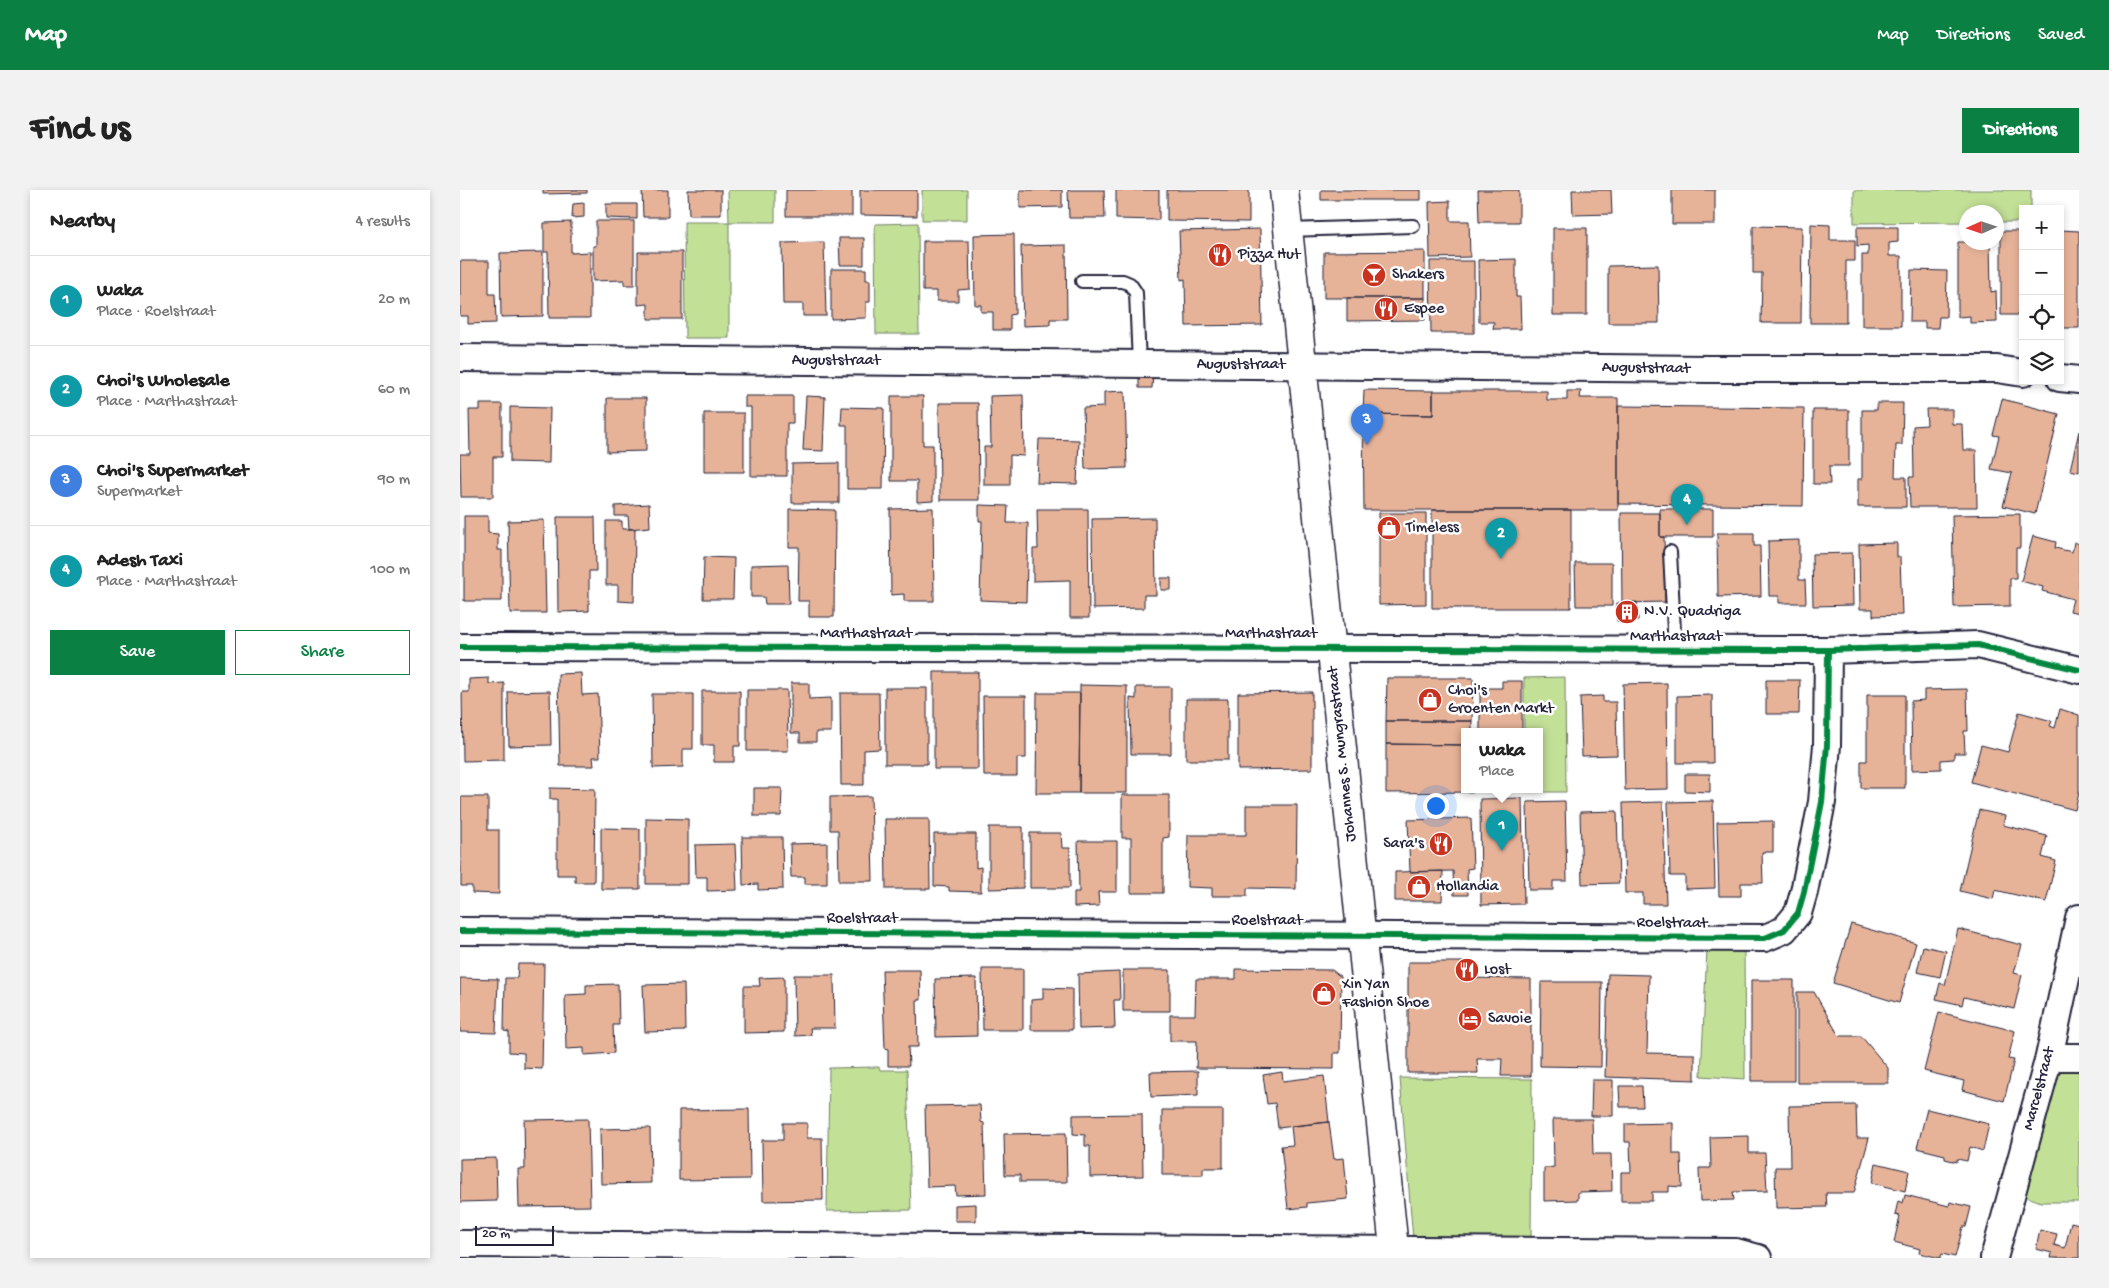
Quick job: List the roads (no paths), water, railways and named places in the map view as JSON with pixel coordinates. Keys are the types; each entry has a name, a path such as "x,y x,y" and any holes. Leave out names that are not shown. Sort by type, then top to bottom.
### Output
{"street":[{"name":"Johannes S. Mungrastraat","path":"1284,190 1395,1254"},
{"name":"Auguststraat","path":"460,358 1699,369 1997,369 2019,372"},
{"path":"2064,378 2079,380"},
{"name":"Marthastraat","path":"460,647 1828,650 1978,645 2079,670"},
{"name":"Roelstraat","path":"460,931 1765,938 1784,930 1798,913 1804,892 1822,802 1827,745 1828,650"},
{"name":"Marcelstraat","path":"1994,1258 2049,1057 2079,918"},
{"path":"2049,1057 2079,1057"},
{"path":"460,1244 1395,1254 1736,1252 1758,1258"}],"lane":[{"path":"1288,230 1413,226"},
{"path":"1082,281 1123,281 1130,284 1136,292 1138,364"},
{"path":"1670,552 1675,650"}],"place":[{"name":"Pizza Hut","path":"1220,255"},
{"name":"Shakers","path":"1374,275"},
{"name":"Espee","path":"1386,309"},
{"name":"Choi's Supermarket","path":"1367,445"},
{"name":"Adesh Taxi","path":"1687,525"},
{"name":"Timeless","path":"1389,528"},
{"name":"Choi's Wholesale","path":"1501,559"},
{"name":"N.V. Quadriga","path":"1627,612"},
{"name":"Choi's Groenten Markt","path":"1430,700"},
{"name":"Sara's","path":"1441,844"},
{"name":"Waka","path":"1502,851"},
{"name":"Hollandia","path":"1419,887"},
{"name":"Lost","path":"1467,970"},
{"name":"Xin Yan Fashion Shoe","path":"1324,994"},
{"name":"Savoie","path":"1470,1019"}]}
